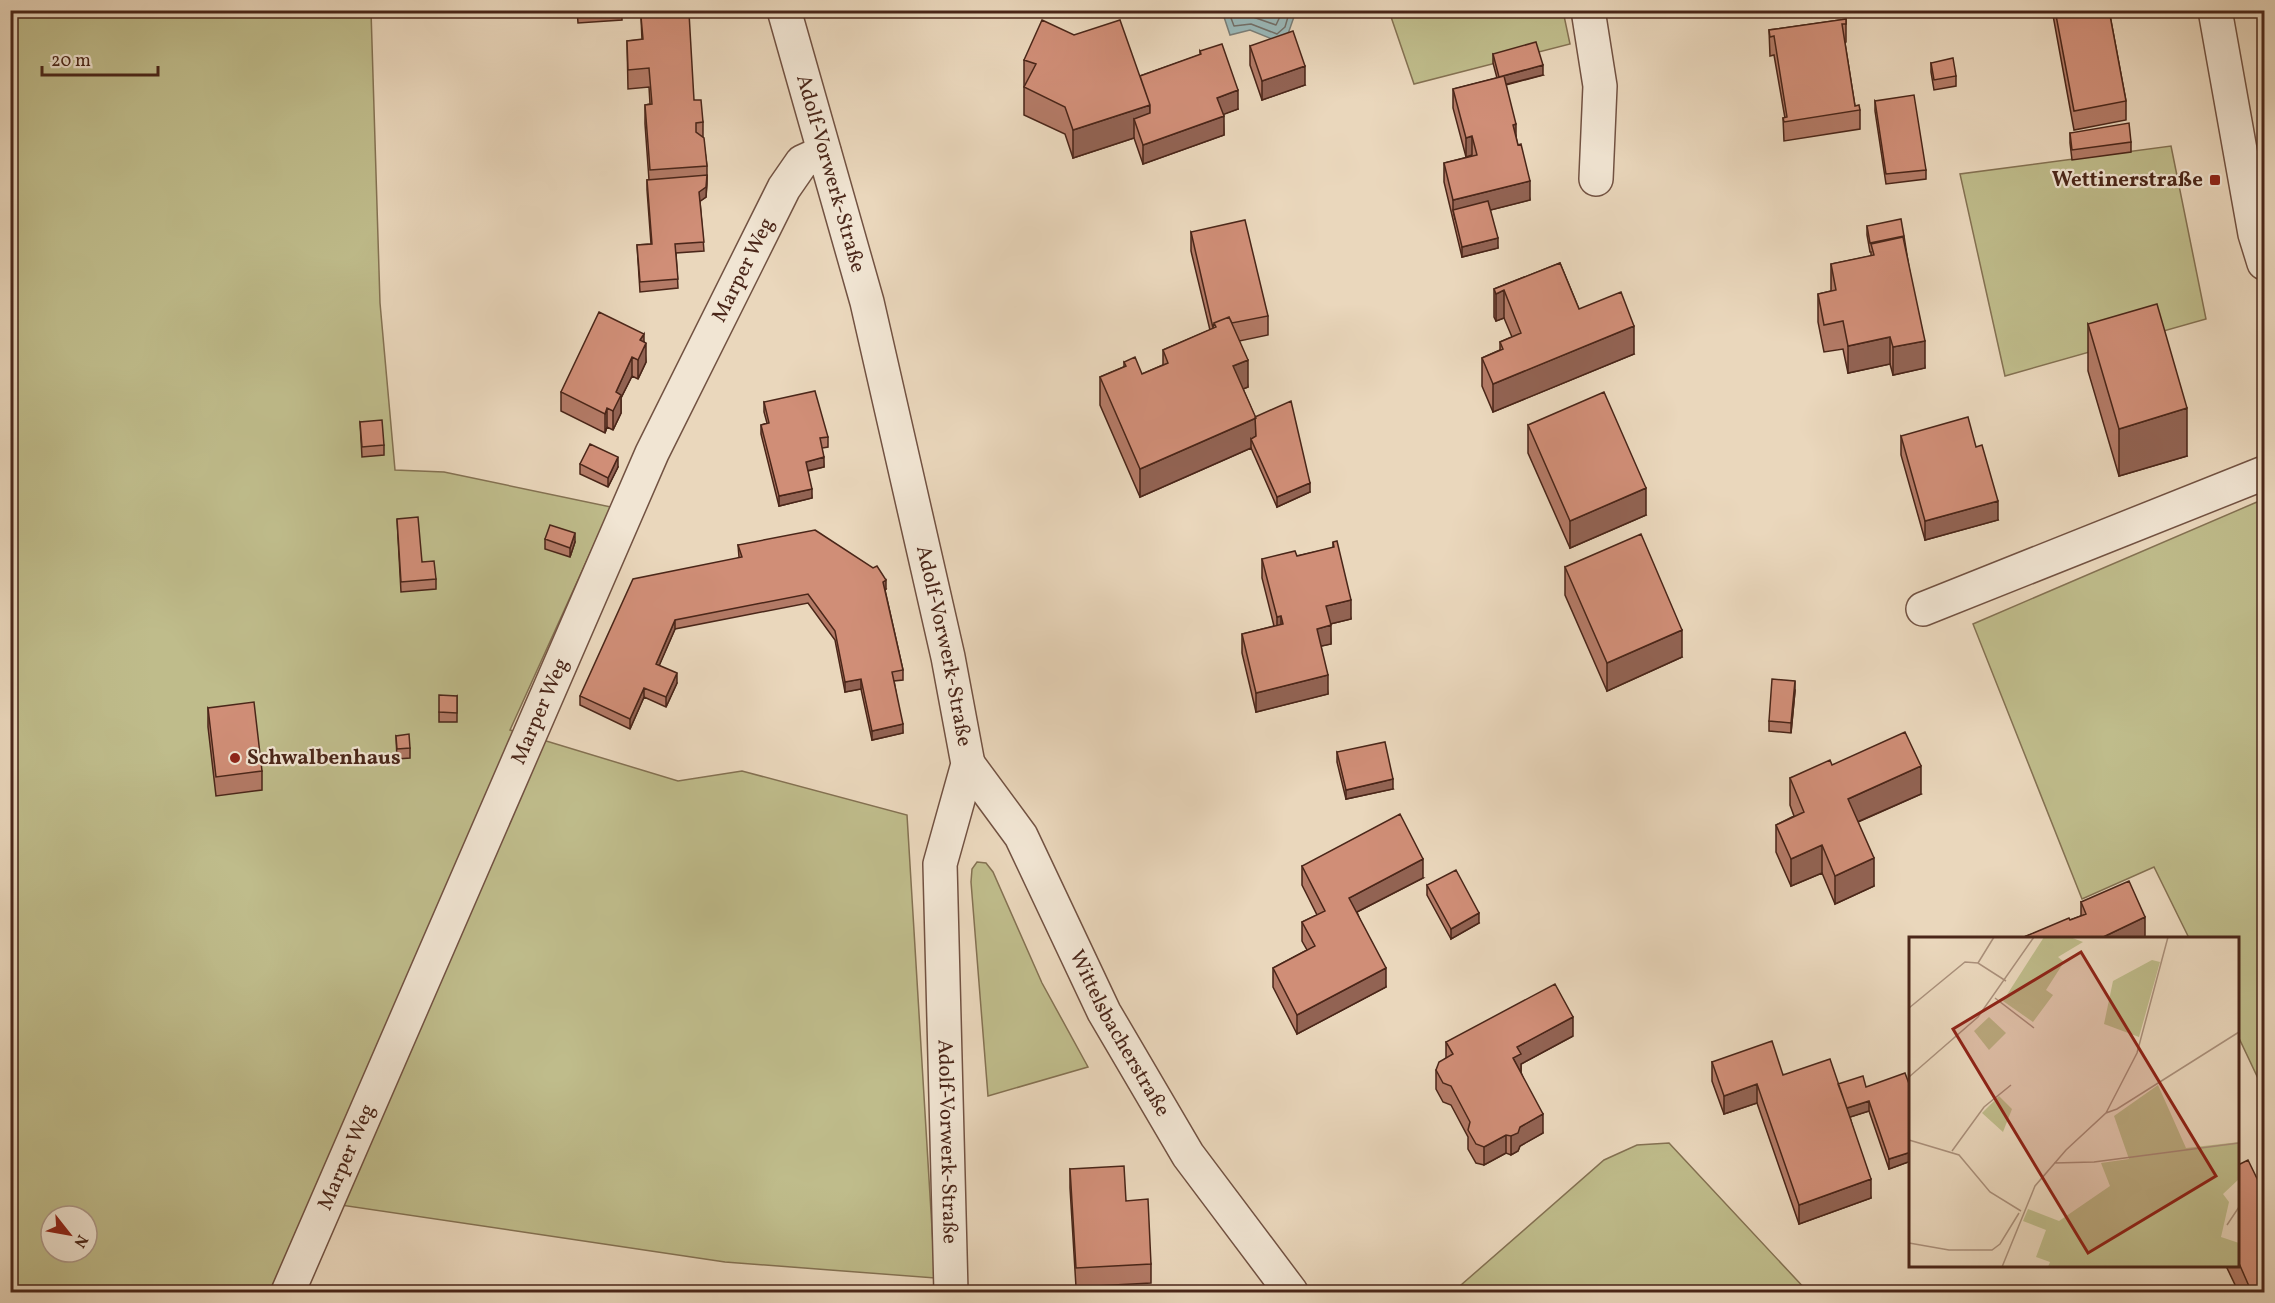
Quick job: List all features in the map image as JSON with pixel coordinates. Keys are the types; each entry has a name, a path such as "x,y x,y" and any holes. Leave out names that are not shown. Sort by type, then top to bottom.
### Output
{"street":[{"name":"Adolf-Vorwerk-Straße","path":"784,10 870,314 948,657 968,764 940,864 951,1293"},
{"path":"1588,10 1600,86 1596,179"},
{"path":"2214,10 2253,224 2265,263"},
{"name":"Marper Weg","path":"288,1293 652,453 784,188 802,162 824,152"},
{"path":"1923,609 2265,473"},
{"name":"Wittelsbacherstraße","path":"968,764 1021,836 1104,1012 1188,1155 1291,1293"}],"shaded area":[{"path":"10,11 371,11 380,303 395,470 444,472 611,507 510,730 678,781 742,771 907,815 935,1278 725,1262 341,1205 302,1292 11,1292"},
{"path":"1389,11 1563,11 1570,44 1414,84"},
{"path":"2171,146 2206,319 2005,376 1960,174"},
{"path":"2264,499 2264,1091 2239,1038 2239,937 2189,937 2154,867 2082,899 1973,624"},
{"path":"977,862 986,863 993,872 1042,983 1088,1067 988,1096 971,882 972,869"},
{"path":"1669,1143 1808,1292 1453,1292 1604,1160 1637,1145"}],"water":[{"path":"1222,11 1296,11 1288,34 1272,39 1250,30 1230,35"}],"building":[{"path":"578,10 622,10 622,11 578,14"},
{"path":"2055,10 2109,10 2126,101 2074,111"},
{"path":"689,13 694,100 701,100 703,122 696,123 696,132 704,138 707,166 650,170 645,105 652,104 649,68 628,70 627,41 643,39 641,17"},
{"path":"1846,19 1846,24 1842,24 1855,106 1859,105 1860,110 1784,122 1783,118 1787,117 1774,36 1770,37 1769,30"},
{"path":"1042,20 1074,35 1120,20 1150,105 1073,130 1065,107 1024,87 1036,64 1024,60"},
{"path":"1293,31 1305,66 1262,81 1250,46"},
{"path":"1536,42 1543,65 1499,77 1493,54"},
{"path":"1222,44 1238,90 1217,98 1224,116 1143,145 1134,119 1150,113 1150,105 1140,76"},
{"path":"1953,58 1956,76 1934,80 1931,63"},
{"path":"1504,76 1516,124 1513,125 1518,145 1521,144 1530,181 1453,200 1444,163 1477,155 1472,136 1466,138 1453,89"},
{"path":"1914,95 1926,170 1886,174 1875,101"},
{"path":"2129,123 2131,142 2072,150 2070,133"},
{"path":"707,175 706,187 699,192 704,242 675,244 678,279 640,282 637,245 652,244 647,180"},
{"path":"1488,201 1498,238 1462,247 1453,210"},
{"path":"1901,219 1904,236 1870,243 1867,226"},
{"path":"1245,220 1268,316 1232,323 1229,317 1214,323 1213,328 1191,232"},
{"path":"1903,237 1925,341 1893,347 1890,337 1848,346 1843,321 1824,325 1818,294 1836,290 1831,264 1874,255 1871,244"},
{"path":"1560,263 1579,309 1621,292 1634,326 1493,384 1482,358 1503,349 1500,342 1521,333 1504,290 1496,294 1494,289"},
{"path":"2157,304 2187,408 2119,429 2088,324"},
{"path":"599,312 644,334 640,340 646,343 638,360 632,357 616,392 621,395 613,411 607,408 605,414 561,392"},
{"path":"1229,317 1248,360 1233,366 1256,418 1140,469 1100,377 1126,366 1124,362 1135,357 1142,374 1168,363 1163,350 1216,327 1214,323"},
{"path":"815,391 828,437 820,438 824,457 806,462 812,489 779,496 761,425 769,423 764,402"},
{"path":"1604,392 1646,488 1570,521 1528,425"},
{"path":"1291,401 1310,483 1277,497 1251,439 1256,436 1255,417"},
{"path":"1968,417 1976,447 1982,445 1998,501 1925,521 1901,436"},
{"path":"382,420 384,445 362,447 360,422"},
{"path":"590,444 618,457 608,478 580,464"},
{"path":"418,517 422,562 434,561 436,579 401,582 397,519"},
{"path":"550,525 575,533 570,548 545,539"},
{"path":"815,530 873,568 877,566 886,580 883,582 903,670 892,672 903,724 872,731 861,679 845,682 835,631 808,594 675,620 656,664 677,673 666,697 644,688 630,719 580,696 633,579 742,557 738,545"},
{"path":"1641,534 1682,630 1607,663 1565,567"},
{"path":"1337,541 1351,600 1326,606 1331,625 1317,629 1328,675 1256,693 1242,634 1283,624 1281,616 1277,617 1262,559 1295,551 1297,556 1334,547 1333,542"},
{"path":"1772,679 1795,681 1791,723 1769,721"},
{"path":"439,695 457,696 457,713 439,712"},
{"name":"Schwalbenhaus","path":"254,702 262,771 216,777 208,708"},
{"path":"1905,732 1921,766 1848,799 1874,858 1835,876 1822,845 1791,859 1776,825 1804,812 1790,778 1830,760 1832,765"},
{"path":"409,734 410,748 397,749 396,736"},
{"path":"1385,742 1393,779 1346,790 1337,752"},
{"path":"1400,814 1423,859 1349,898 1386,968 1297,1015 1273,968 1315,946 1302,922 1325,911 1302,866"},
{"path":"1456,870 1479,913 1451,929 1427,885"},
{"path":"2129,881 2145,917 2103,937 2024,937 2069,918 2070,920 2086,914 2081,902"},
{"path":"1555,984 1573,1017 1517,1047 1521,1054 1513,1058 1543,1114 1520,1127 1518,1133 1511,1136 1506,1135 1484,1147 1476,1144 1468,1130 1470,1122 1451,1086 1443,1083 1436,1070 1439,1062 1453,1054 1446,1042"},
{"path":"1772,1041 1783,1075 1830,1059 1871,1179 1799,1205 1757,1084 1724,1096 1712,1062"},
{"path":"1905,1073 1909,1084 1909,1153 1889,1159 1869,1101 1847,1108 1838,1084 1863,1076 1866,1087"},
{"path":"2248,1160 2265,1195 2265,1293 2252,1293 2239,1263 2239,1164"},
{"path":"1124,1166 1126,1201 1148,1199 1151,1264 1076,1268 1070,1169"},
{"path":"1210,1287 1211,1293 1173,1293 1172,1289"}],"place":[{"name":"Wettinerstraße","path":"2215,180"},
{"name":"Schwalbenhaus","path":"235,758"}]}
